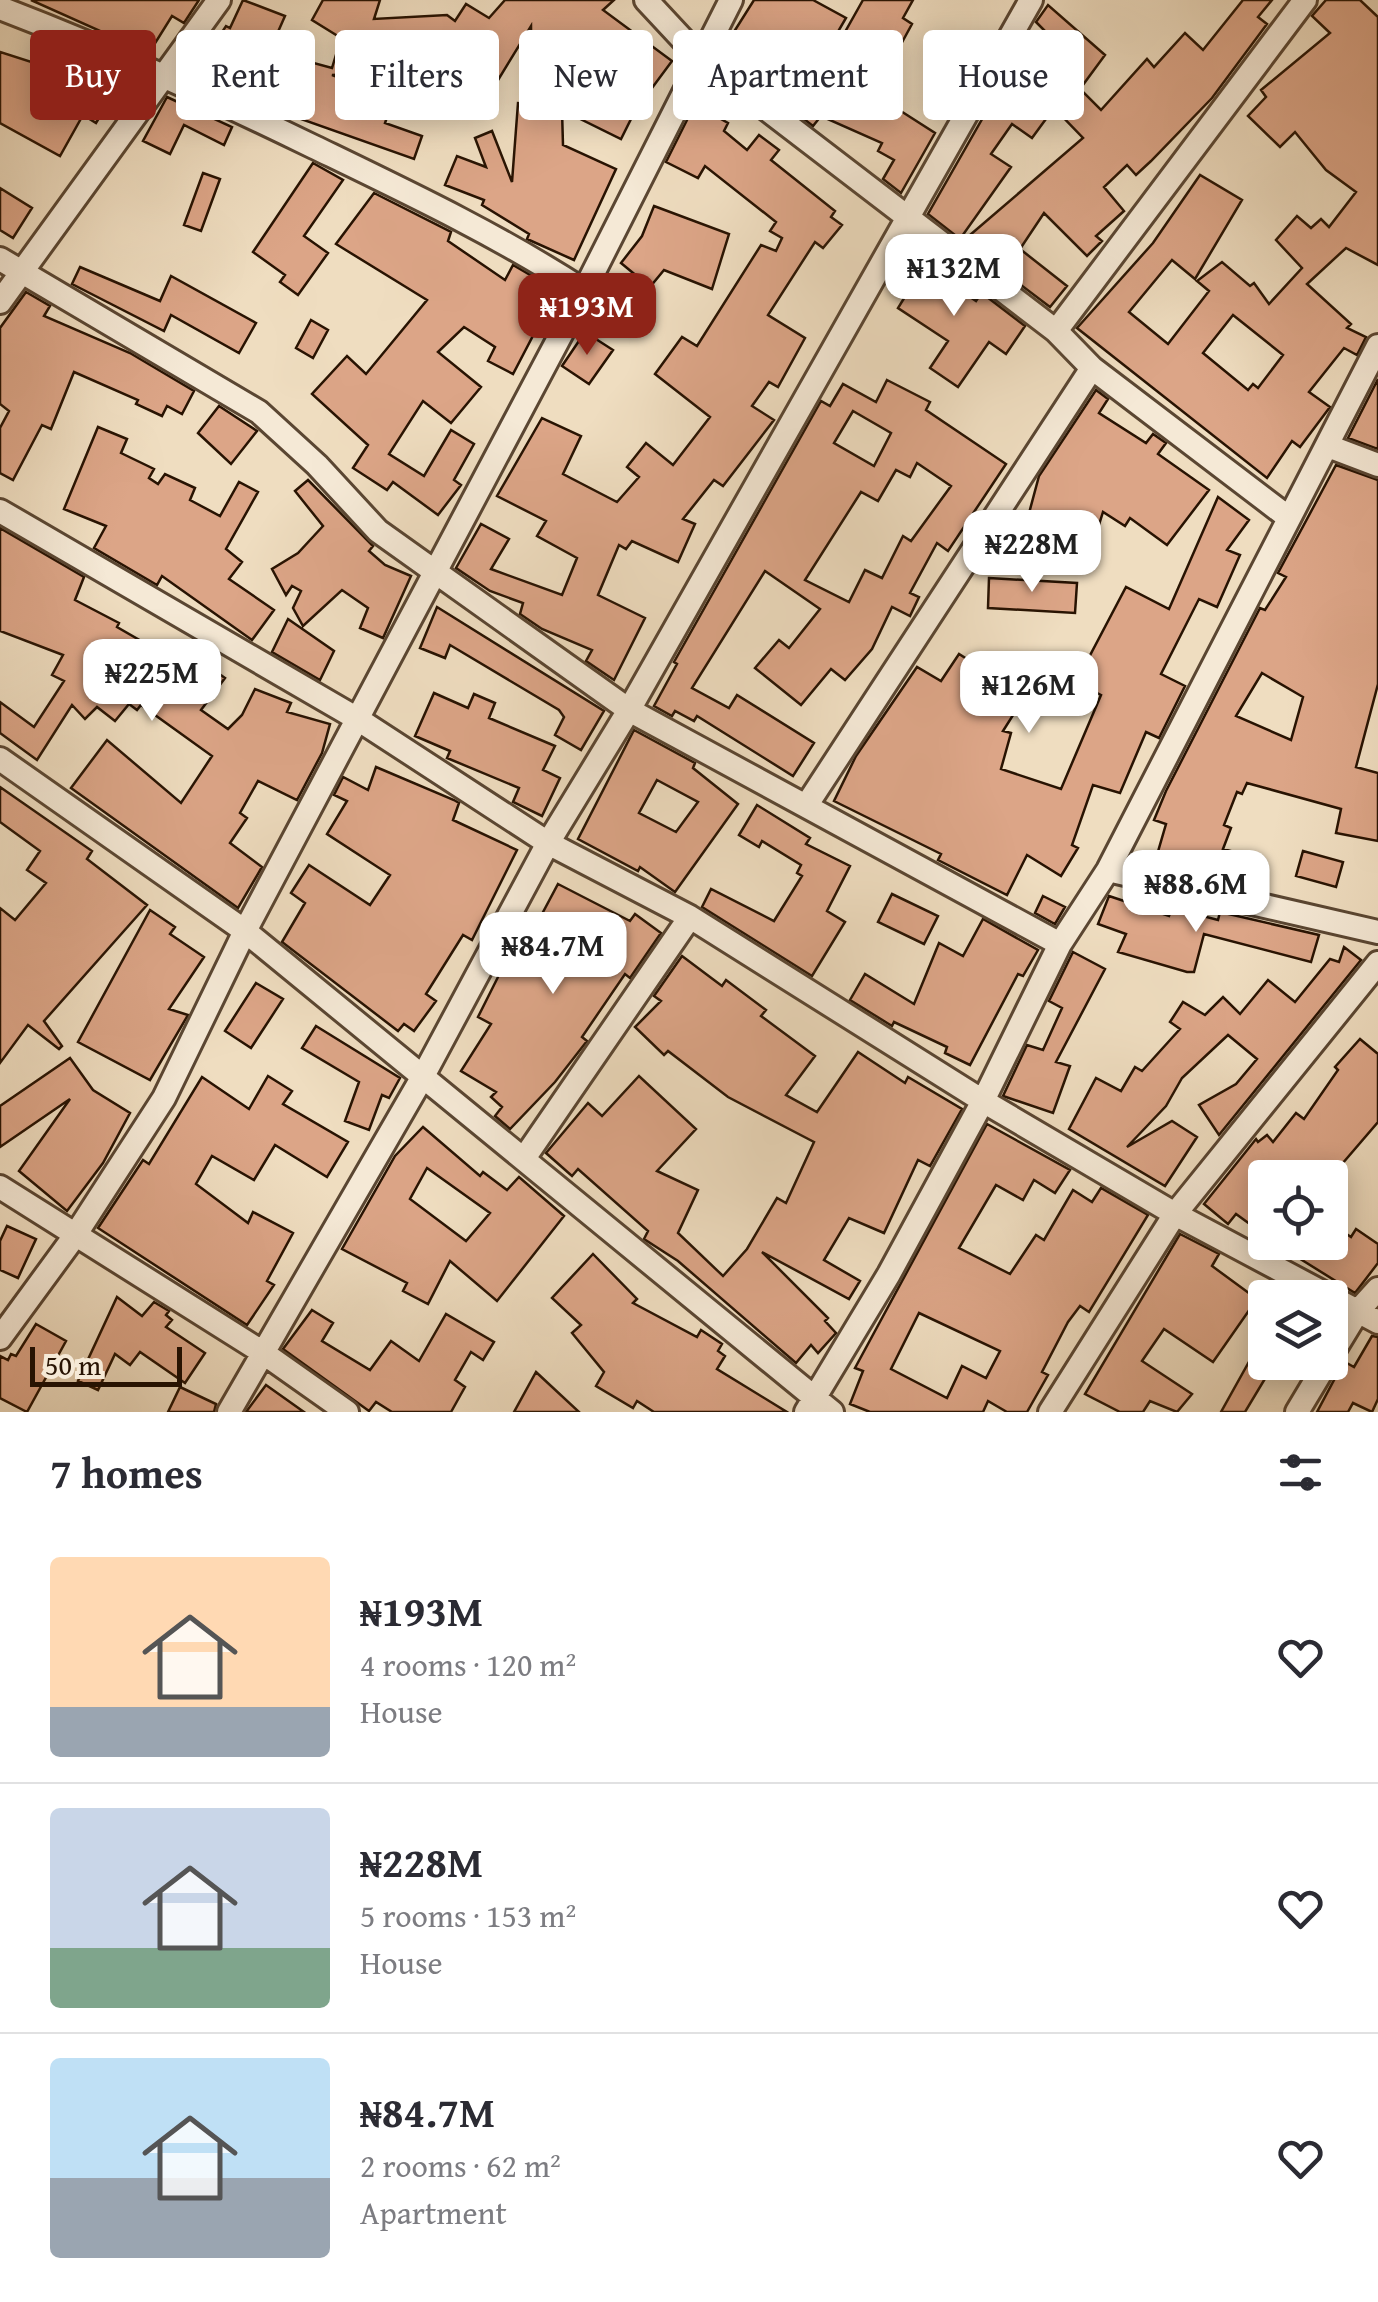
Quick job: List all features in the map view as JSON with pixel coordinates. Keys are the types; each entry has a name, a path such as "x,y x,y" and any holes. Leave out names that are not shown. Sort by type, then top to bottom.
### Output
{"street":[{"path":"0,302 218,0"},
{"path":"646,0 674,30"},
{"path":"715,30 731,0"},
{"path":"229,1412 422,1078 548,843 629,710 1032,0"},
{"path":"1056,332 1305,0"},
{"path":"0,8 164,75 507,241 584,291"},
{"path":"0,1338 74,1237 164,1098 245,931 584,291 673,112"},
{"path":"781,120 1056,332 1092,368 1289,518"},
{"path":"0,259 259,412 318,465 378,531 629,710 808,803 1060,944"},
{"path":"0,760 245,931 422,1078 525,1157 817,1408 984,1101 1060,944 1108,870 1378,346"},
{"path":"808,803 1092,368"},
{"path":"1328,446 1378,465"},
{"path":"0,511 356,718 548,843 690,917 984,1101 1175,1214 1368,1316"},
{"path":"1108,870 1378,932"},
{"path":"525,1157 690,917"},
{"path":"1050,1412 1175,1214 1378,963"},
{"path":"0,1187 262,1352 347,1412"},
{"path":"1348,1338 1368,1316 1378,1289"},
{"path":"1297,1412 1316,1380"}],"building":[{"path":"31,0 199,0 184,23 172,16 156,42 156,30 98,30"},
{"path":"243,0 285,16 279,30 223,30 226,26 230,28"},
{"path":"323,0 380,0 374,19 447,15 455,21 466,4 489,18 505,0 614,0 603,10 630,30 531,30 531,26 529,30 519,30 519,46 499,78 499,30 335,30 335,34 312,20"},
{"path":"754,0 813,0 846,18 839,30 735,30"},
{"path":"863,0 913,0 903,18 912,24 903,40 903,30 846,30"},
{"path":"1243,0 1272,0 1258,17 1267,24 1212,98 1136,175 1127,165 1104,187 1124,211 1096,236 1102,241 1087,256 1044,213 1020,249 1067,286 1050,307 963,241 1083,138 1066,120 1084,120 1084,93 1101,110 1147,59 1154,67 1185,33 1203,50"},
{"path":"1326,0 1360,0 1378,17 1378,265 1346,248 1307,284 1351,324 1347,328 1366,337 1357,355 1344,348 1309,392 1330,407 1300,447 1292,441 1267,478 1077,328 1153,243 1200,175 1242,200 1195,279 1172,260 1129,312 1168,344 1209,291 1197,281 1222,262 1250,286 1254,283 1269,304 1302,268 1276,240 1297,216 1311,228 1321,219 1329,227 1356,192 1326,170 1295,132 1280,147 1248,116 1266,97 1261,90 1330,33 1312,16","holes":["1233,315 1283,355 1258,388 1253,384 1248,390 1203,353"]},
{"path":"1048,5 1076,30 1044,30 1036,22"},
{"path":"1084,37 1105,55 1084,84"},
{"path":"653,47 672,61 653,87"},
{"path":"0,52 30,62 30,120 80,120 60,156 0,123"},
{"path":"335,58 335,120 386,120 385,123 422,136 414,159 304,120 315,120 315,63 332,68"},
{"path":"167,97 176,101 176,120 217,120 232,127 224,145 184,125 170,154 143,141"},
{"path":"518,103 519,120 562,120 563,145 616,169 574,260 527,239 529,234 482,205 484,200 445,185 457,156 486,167 475,138 492,131 512,182"},
{"path":"903,112 935,133 901,193 883,179 894,160 878,151 882,143 830,120 903,120"},
{"path":"582,120 630,120 621,139"},
{"path":"687,120 723,120 728,123 724,131 747,150 759,135 779,150 771,160 835,211 831,217 842,225 823,248 815,242 768,315 805,338 778,387 769,382 752,406 774,420 723,486 714,480 683,519 695,524 678,562 632,541 626,549 619,545 598,595 645,618 614,680 586,661 592,650 542,629 520,614 523,603 490,591 456,568 481,524 509,539 491,569 562,595 577,558 537,536 546,521 497,496 542,418 581,436 563,474 617,502 639,477 627,467 646,443 673,465 710,417 655,374 682,337 697,346 761,245 776,251 782,238 770,231 776,222 705,166 698,178 666,162"},
{"path":"982,120 1045,120 1032,138 1012,124 991,154 1011,167 960,239 928,214"},
{"path":"313,163 343,180 304,236 328,253 298,295 280,282 285,275 253,252"},
{"path":"203,173 220,179 201,231 184,225"},
{"path":"0,188 32,208 13,238 0,230"},
{"path":"374,193 451,232 448,241 505,280 513,265 549,286 529,324 537,328 513,374 488,361 495,347 464,327 438,352 481,387 451,423 423,401 389,454 424,476 451,430 474,444 454,480 461,485 438,515 393,482 387,490 353,468 368,445 312,394 347,356 366,374 427,300 336,244"},
{"path":"654,206 729,234 712,289 664,270 650,287 621,263 642,236"},
{"path":"907,254 976,301 980,295 987,297 1025,326 1006,354 989,342 958,387 930,368 948,341 898,308 906,295 888,283"},
{"path":"80,267 160,301 171,276 256,323 239,353 171,315 164,331 72,284"},
{"path":"26,292 50,306 44,316 130,353 194,391 182,414 167,406 162,416 136,404 138,400 74,372 51,429 42,425 13,480 0,473 0,428 9,411 0,404 0,328"},
{"path":"311,320 328,330 313,358 296,348"},
{"path":"585,332 613,350 589,384 562,366"},
{"path":"1378,379 1378,449 1348,438"},
{"path":"887,380 930,402 926,410 1006,464 948,551 937,543 910,593 919,597 910,616 892,607 872,649 845,680 831,669 801,705 755,668 779,640 789,648 820,609 765,571 692,688 729,708 737,695 814,743 793,776 697,716 694,721 675,711 672,716 654,706 677,664 674,662 821,401 830,406 843,384 876,402","holes":["853,411 891,433 874,466 834,443","917,463 951,486 911,541 903,536 882,578 865,570 849,602 805,580 861,492 878,501 896,470 910,477"]},
{"path":"1096,390 1108,399 1099,413 1146,443 1153,434 1166,443 1158,454 1209,490 1167,545 1130,518 1125,526 1103,512 1088,560 1016,537 1023,515 1028,517 1039,476"},
{"path":"219,406 257,431 231,464 198,433"},
{"path":"98,427 127,439 121,453 154,469 149,478 158,484 165,474 195,488 190,500 220,516 239,482 258,492 226,549 242,562 229,579 274,610 252,640 162,576 157,585 94,548 106,526 64,509"},
{"path":"1336,465 1378,480 1378,684 1356,767 1378,773 1378,841 1336,833 1341,809 1247,783 1242,794 1237,792 1224,825 1231,828 1223,849 1234,852 1228,875 1206,869 1204,876 1155,862 1166,824 1154,820 1166,791 1260,608 1265,610 1286,577 1278,573","holes":["1262,673 1303,697 1291,740 1236,716"]},
{"path":"308,480 373,546 369,551 385,565 411,576 383,638 360,628 368,608 342,590 303,626 293,608 301,591 292,586 286,595 272,569 298,553 323,526 295,491"},
{"path":"1218,497 1249,520 1227,550 1240,555 1217,607 1199,599 1161,674 1185,686 1159,738 1146,732 1120,793 1093,785 1072,845 1078,848 1061,876 1027,855 1007,895 938,860 941,854 834,801 856,756 917,667 941,681 959,654 1025,696 1003,731 1011,733 1001,769 1061,789 1101,695 1076,682 1126,587 1169,609"},
{"path":"0,528 84,577 75,600 119,623 117,627 176,661 184,649 225,678 201,710 228,729 242,715 255,689 291,703 287,712 330,724 322,753 297,800 258,781 240,813 247,818 230,843 262,867 238,908 71,788 107,740 181,803 212,756 141,705 137,710 129,704 115,721 97,707 85,719 72,705 37,760 0,733 0,702 34,727 64,681 52,675 63,655 0,631"},
{"path":"989,578 1077,583 1075,613 988,608"},
{"path":"437,607 604,711 581,750 555,735 564,717 559,710 450,645 445,658 420,648"},
{"path":"288,619 334,651 320,680 272,652"},
{"path":"434,693 468,708 474,694 495,703 489,718 555,746 543,770 560,778 542,816 513,802 519,788 447,758 450,751 415,736"},
{"path":"634,730 695,763 693,768 738,804 675,892 640,867 638,871 578,839","holes":["657,780 698,802 676,832 639,813"]},
{"path":"376,767 454,800 459,803 453,820 517,850 472,940 463,935 426,994 436,1001 414,1031 404,1024 398,1031 282,942 305,903 291,893 309,865 370,905 390,875 327,834 347,801 334,795 343,777 368,790"},
{"path":"0,787 92,851 87,859 147,905 44,1021 62,1046 59,1049 28,1025 0,1063 0,908 15,920 46,883 27,870 40,851 0,822"},
{"path":"757,805 810,838 806,844 850,866 827,911 845,922 812,976 702,907 711,889 774,921 802,876 797,873 801,865 762,841 759,847 739,835"},
{"path":"1303,851 1343,862 1336,887 1296,876"},
{"path":"558,884 630,921 635,914 661,933 630,978 625,974 582,1037 587,1041 510,1129 495,1116 502,1107 491,1097 496,1092 461,1071 491,1024 478,1017 504,965 528,925 534,929"},
{"path":"892,894 938,916 924,944 878,922"},
{"path":"1043,896 1065,907 1055,924 1035,913"},
{"path":"1109,896 1169,916 1172,908 1218,920 1220,912 1319,935 1311,962 1204,934 1194,972 1187,972 1118,952 1126,934 1098,924"},
{"path":"150,910 175,927 170,934 204,957 169,1009 188,1015 150,1080 78,1042"},
{"path":"983,919 1038,950 1023,976 1018,974 970,1065 945,1053 947,1047 894,1022 892,1026 850,1000 865,974 914,1004 939,943 963,956"},
{"path":"1344,947 1361,960 1219,1135 1199,1105 1236,1084 1257,1059 1228,1035 1182,1078 1166,1106 1127,1147 1172,1121 1197,1137 1165,1186 1069,1129 1096,1078 1121,1091 1135,1067 1142,1071 1180,1029 1170,1022 1183,1002 1205,1015 1223,997 1240,1014 1268,980 1295,1002 1330,959 1339,962"},
{"path":"1073,952 1105,969 1056,1062 1070,1066 1053,1113 1003,1096 1027,1045 1043,1050 1062,1008 1049,1001"},
{"path":"682,956 722,986 726,980 766,1010 761,1016 815,1056 786,1095 817,1112 858,1052 905,1083 908,1077 962,1109 930,1166 918,1160 884,1233 849,1218 824,1260 860,1281 849,1299 762,1252 828,1318 825,1321 836,1333 818,1353 811,1345 796,1363 678,1261 644,1239 648,1231 578,1169 572,1176 546,1153 588,1103 602,1116 639,1076 696,1129 657,1171 698,1190 678,1233 723,1276 747,1249 777,1198 786,1203 814,1142 728,1097 668,1051 664,1055 635,1027 661,1001 654,996"},
{"path":"256,983 283,999 251,1048 225,1031"},
{"path":"316,1026 400,1078 389,1098 382,1095 369,1130 345,1121 359,1082 302,1048"},
{"path":"1360,1039 1378,1054 1378,1122 1345,1160 1248,1160 1248,1223 1236,1214 1228,1224 1204,1204 1256,1139 1258,1142 1267,1135 1273,1142 1296,1113 1304,1119 1338,1070 1335,1067"},
{"path":"70,1058 93,1090 130,1113 103,1163 67,1211 19,1171 70,1099 0,1147 0,1106"},
{"path":"268,1076 292,1091 283,1104 348,1142 327,1177 275,1145 254,1180 212,1156 196,1184 248,1223 253,1212 293,1233 267,1281 274,1285 247,1325 98,1228 143,1160 149,1164 202,1077 249,1109"},
{"path":"987,1124 1070,1170 1055,1193 1034,1180 1023,1200 996,1185 959,1248 1010,1274 1036,1235 1044,1240 1073,1190 1092,1202 1101,1188 1148,1215 1089,1312 1080,1306 1068,1322 1042,1372 1048,1375 1027,1412 1007,1412 988,1401 983,1412 870,1412 850,1404 863,1371 855,1368","holes":["919,1313 1000,1351 986,1378 962,1366 947,1398 891,1369"]},
{"path":"423,1127 480,1176 483,1172 507,1190 519,1177 564,1216 497,1301 450,1261 428,1304 403,1291 407,1283 342,1249 395,1156","holes":["427,1168 490,1213 466,1241 410,1199"]},
{"path":"7,1226 36,1239 18,1278 0,1270 0,1241"},
{"path":"1356,1229 1378,1244 1378,1263 1355,1293 1348,1289 1348,1280 1334,1280 1302,1260 1348,1260 1348,1235 1351,1237"},
{"path":"1180,1234 1219,1254 1212,1266 1248,1292 1248,1312 1213,1362 1164,1329 1142,1361 1192,1394 1177,1412 1150,1401 1143,1412 1120,1412 1085,1394"},
{"path":"593,1254 637,1299 633,1303 697,1337 701,1330 722,1344 718,1351 725,1356 717,1369 787,1412 654,1412 637,1401 633,1408 596,1386 604,1372 572,1333 581,1325 552,1298"},
{"path":"117,1297 142,1316 154,1302 169,1311 166,1315 172,1320 166,1327 205,1353 185,1383 140,1352 130,1365 115,1354 98,1390 78,1381"},
{"path":"312,1310 333,1323 322,1341 370,1370 391,1341 419,1361 446,1314 494,1342 483,1360 471,1352 455,1380 465,1387 451,1412 392,1412 376,1402 369,1411 283,1349"},
{"path":"36,1324 66,1341 27,1412 0,1398 0,1356 8,1360 11,1354 16,1356"},
{"path":"1372,1336 1378,1337 1378,1399 1372,1412 1353,1403 1348,1412 1317,1412 1334,1380 1348,1380 1348,1364 1354,1367"},
{"path":"1248,1364 1248,1380 1264,1380 1245,1412 1221,1412"},
{"path":"536,1372 579,1412 514,1412"},
{"path":"266,1385 304,1412 246,1412"},
{"path":"180,1387 216,1404 214,1412 168,1412"}]}
